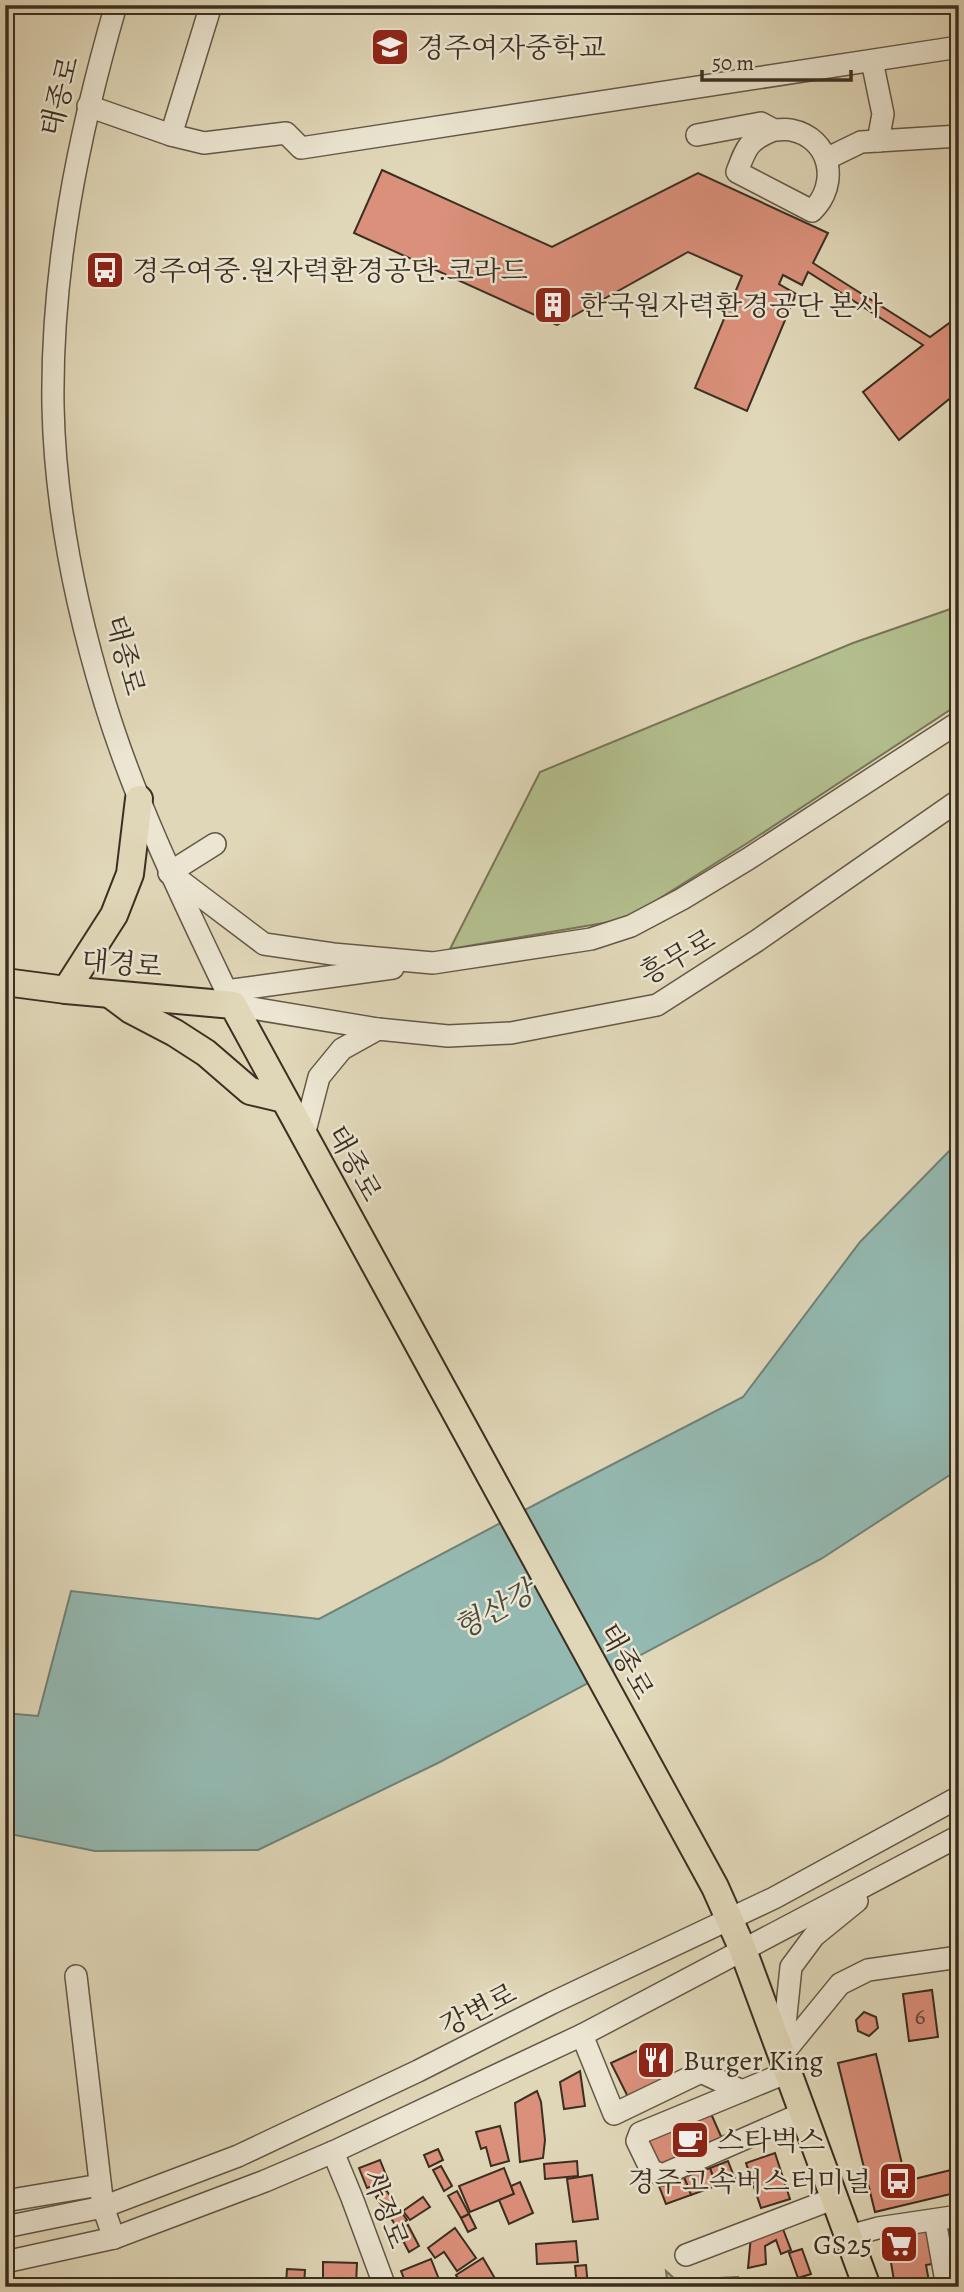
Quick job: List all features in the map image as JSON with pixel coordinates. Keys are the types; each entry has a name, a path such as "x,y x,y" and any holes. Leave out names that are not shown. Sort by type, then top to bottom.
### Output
{"main road":[{"path":"66,990 114,915 130,874 139,799"},
{"name":"대경로","path":"5,982 109,994 226,1000"},
{"path":"109,994 131,1010 206,1053 250,1091 284,1099"},
{"name":"태종로","path":"226,1000 284,1099 715,1887 743,1950 867,2287"}],"street":[{"name":"태종로","path":"116,5 74,168 60,269 53,406 57,467 64,525 85,630 105,704 169,873 226,1000"},
{"path":"171,135 211,5"},
{"path":"88,106 171,135 204,143 286,132 301,148 959,47"},
{"path":"872,61 883,114 878,141"},
{"path":"697,135 761,123 774,130"},
{"path":"774,130 790,130 805,135 817,145 825,159 829,173 828,188 821,202 812,211 737,172 747,146 759,136 774,130"},
{"path":"825,159 861,142 959,136"},
{"name":"흥무로","path":"226,1000 433,963 591,939 631,926 748,859 959,722"},
{"name":"흥무로","path":"226,1000 378,1029 448,1035 511,1033 657,1005 758,940 959,800"},
{"path":"169,873 215,845"},
{"name":"흥무로","path":"169,873 264,944 333,954 433,963"},
{"path":"303,1135 319,1077 342,1049 378,1029"},
{"name":"강변로","path":"5,2227 103,2207 238,2156 774,1898 959,1797"},
{"path":"5,2262 114,2238 265,2181 333,2152 582,2035 959,1836"},
{"path":"785,2063 792,1967 814,1936 850,1905 873,1891 879,1878"},
{"path":"803,2113 662,2175 651,2170 637,2141 640,2133 742,2091 785,2063 840,1984 868,1970 959,1957"},
{"path":"76,1976 103,2207 114,2238"},
{"path":"582,2035 614,2114 701,2072 742,2091"},
{"name":"사정로","path":"333,2152 385,2287"},
{"path":"5,2201 100,2185"},
{"path":"685,2255 835,2198"},
{"path":"849,2236 878,2228 959,2216"},
{"path":"935,2220 947,2287"}],"green space":[{"path":"959,606 959,704 627,919 450,949 540,772 853,643"},
{"path":"666,2271 676,2280 738,2277 739,2287 668,2287"}],"water":[{"name":"형산강","path":"959,1141 959,1469 821,1559 438,1763 258,1850 95,1851 5,1833 5,1713 38,1716 71,1591 319,1619 743,1397 860,1242"}],"building":[{"name":"한국원자력환경공단 본사","path":"382,170 552,247 698,173 828,233 813,263 930,337 959,316 959,391 899,440 863,392 923,345 808,272 802,285 783,275 779,284 796,294 747,411 695,388 742,276 688,252 557,325 354,233"},
{"path":"932,1990 938,2037 909,2041 903,1994"},
{"path":"864,2012 876,2017 878,2028 869,2036 858,2031 856,2020"},
{"path":"656,2042 673,2078 629,2099 611,2063"},
{"path":"876,2054 906,2181 959,2168 959,2192 875,2212 838,2063"},
{"path":"580,2071 585,2106 564,2109 560,2082"},
{"path":"537,2091 541,2102 545,2140 543,2158 520,2162 515,2103"},
{"path":"705,2100 727,2150 660,2171 645,2137"},
{"path":"500,2126 509,2161 491,2166 486,2147 481,2149 476,2132"},
{"path":"438,2149 443,2160 429,2167 424,2155"},
{"path":"775,2153 790,2199 761,2208 746,2163"},
{"path":"380,2160 388,2180 367,2188 359,2168"},
{"path":"577,2161 578,2176 545,2179 544,2164"},
{"path":"728,2161 735,2179 716,2186 710,2168"},
{"path":"441,2166 452,2186 444,2191 433,2170"},
{"path":"504,2168 514,2194 470,2212 459,2186"},
{"path":"710,2168 716,2186 691,2195 684,2177"},
{"path":"592,2175 598,2219 573,2222 567,2179"},
{"path":"684,2177 691,2195 666,2204 659,2186"},
{"path":"520,2182 533,2213 509,2224 499,2200 514,2194 511,2186"},
{"path":"386,2190 407,2220 397,2227 376,2197"},
{"path":"457,2191 469,2214 461,2218 448,2196"},
{"path":"423,2197 430,2207 410,2220 403,2211"},
{"path":"469,2214 476,2228 468,2232 461,2218"},
{"path":"781,2224 791,2250 781,2254 776,2240 765,2246 766,2264 748,2268 751,2236"},
{"path":"408,2225 419,2246 409,2252 398,2231"},
{"path":"959,2225 959,2255 952,2256 947,2227"},
{"path":"932,2226 938,2263 926,2265 930,2287 895,2287 887,2238 894,2232"},
{"path":"455,2228 476,2258 457,2271 444,2252 435,2258 428,2248"},
{"path":"576,2241 578,2262 537,2264 536,2244"},
{"path":"802,2249 811,2274 798,2278 789,2253"},
{"path":"483,2258 500,2287 472,2287 470,2284 463,2287 456,2275"},
{"path":"431,2259 442,2287 423,2287 420,2281 407,2286 401,2271"},
{"path":"323,2262 357,2263 356,2285 323,2284"},
{"path":"586,2265 588,2287 577,2287 575,2266"},
{"path":"287,2269 305,2270 304,2285 286,2284"}],"place":[{"name":"경주여자중학교","path":"390,47"},
{"name":"경주여중.원자력환경공단.코라드","path":"105,270"},
{"name":"한국원자력환경공단 본사","path":"553,305"},
{"name":"Burger King","path":"656,2060"},
{"name":"스타벅스","path":"690,2140"},
{"name":"경주고속버스터미널","path":"898,2181"},
{"name":"GS25","path":"899,2244"}]}
